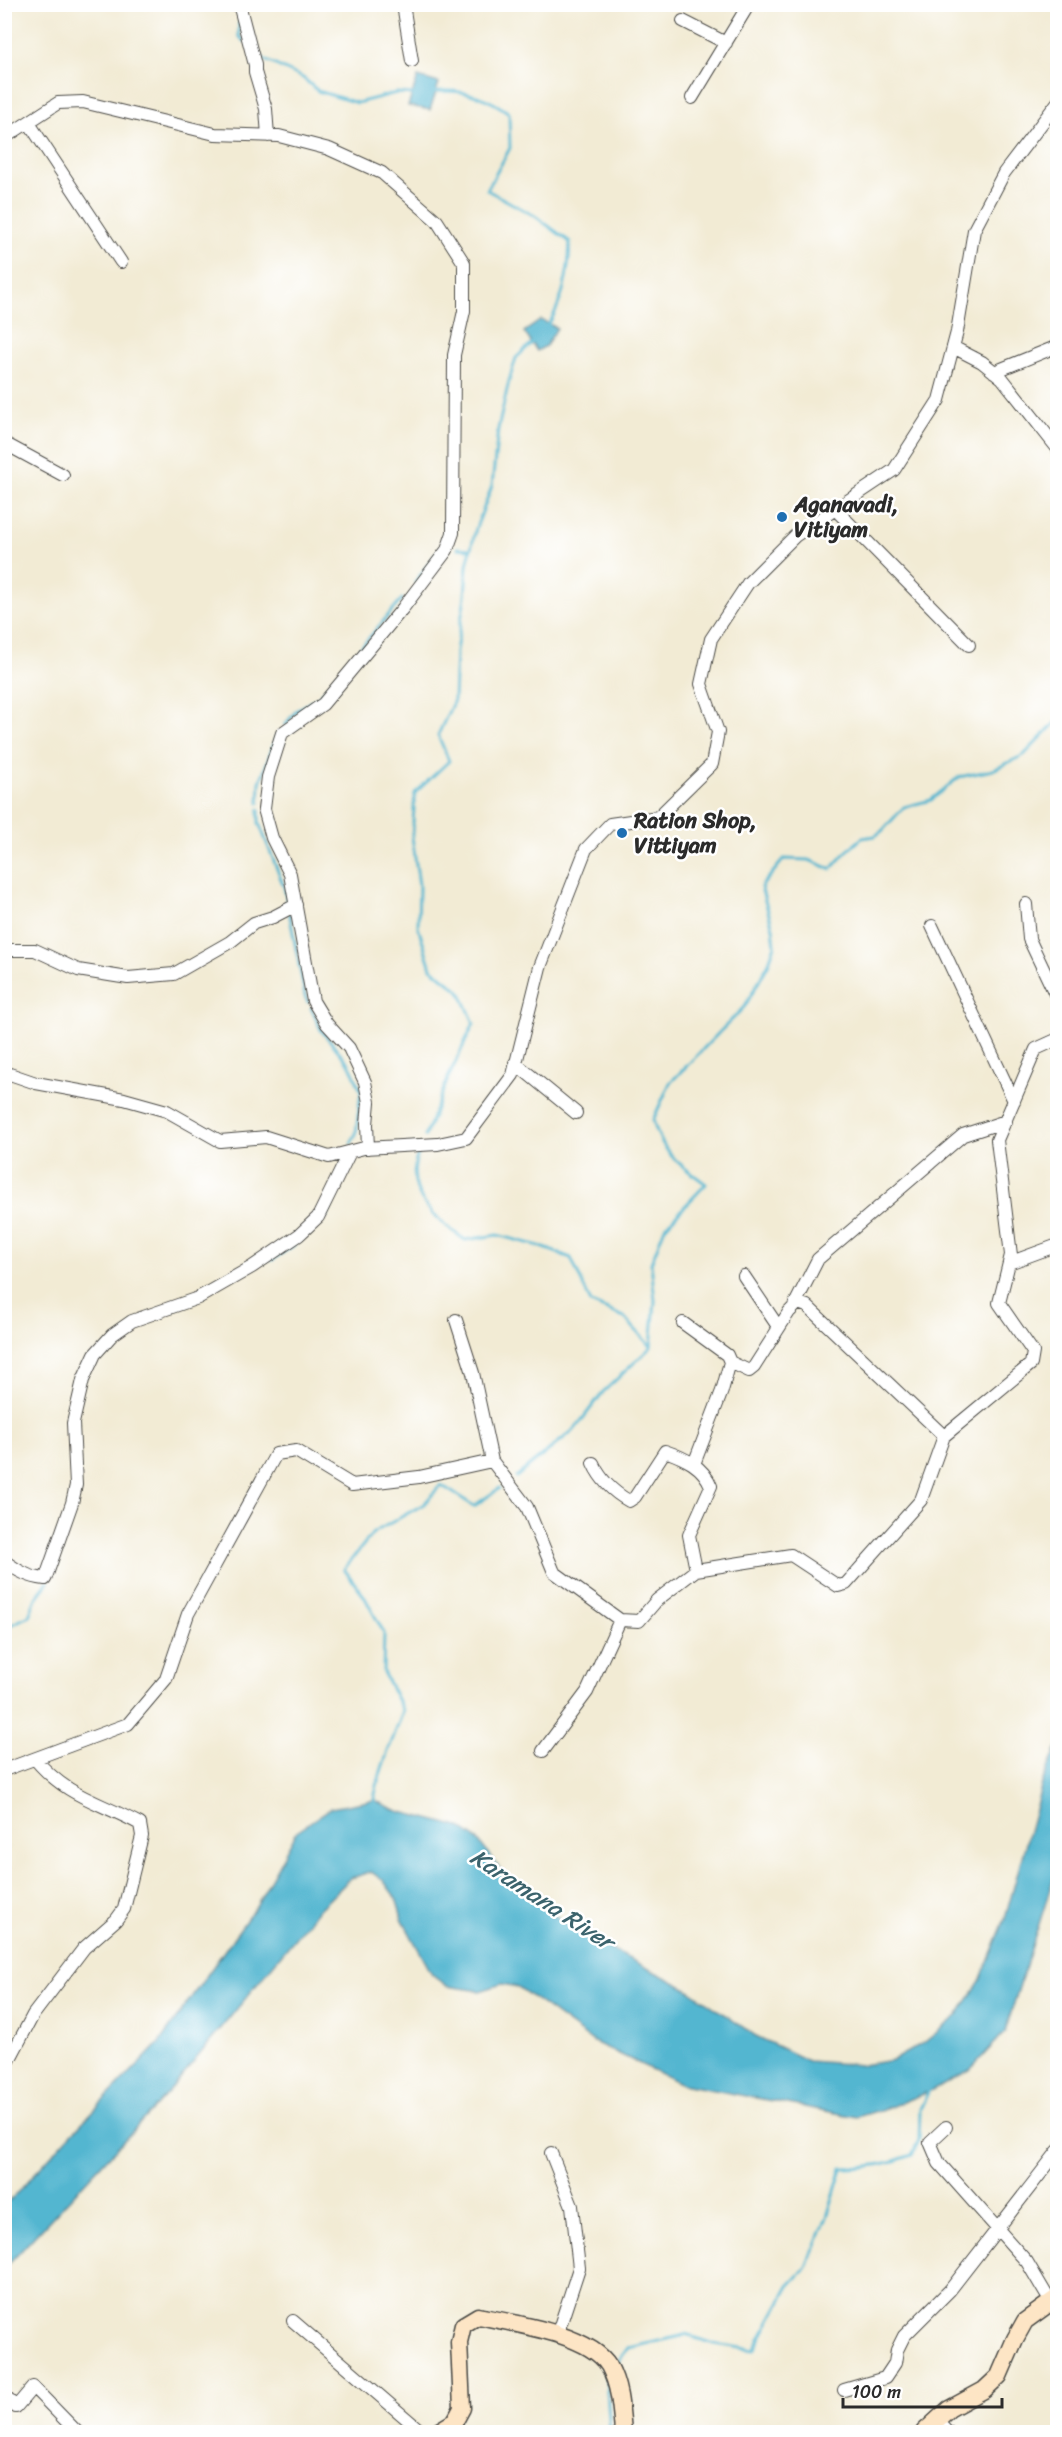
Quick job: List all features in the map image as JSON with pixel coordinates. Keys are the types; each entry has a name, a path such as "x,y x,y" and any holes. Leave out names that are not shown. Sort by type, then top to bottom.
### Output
{"street":[{"path":"239,4 266,109 268,135"},
{"path":"403,4 412,61"},
{"path":"692,98 750,4"},
{"path":"683,21 726,43"},
{"path":"4,138 57,103 83,102 215,134 268,135 329,149 382,173 437,221 464,263 464,311 454,355 453,533 447,550 403,608 323,704 282,733 268,777 264,809 272,838 290,874 313,1001 327,1024 350,1048 365,1082 369,1102 366,1124 368,1148"},
{"path":"4,1072 36,1083 124,1099 167,1111 220,1141 266,1137 329,1157 368,1148 438,1144 466,1138 513,1075 540,967 586,849 610,824 658,817 712,764 718,732 701,684 711,639 748,584 795,536 894,470 939,400 953,347 974,230 1004,173 1058,102"},
{"path":"29,123 121,262"},
{"path":"998,375 1058,346"},
{"path":"953,347 982,362 998,375 1058,449"},
{"path":"4,443 63,475"},
{"path":"835,509 969,645"},
{"path":"1026,904 1029,939 1058,999"},
{"path":"4,950 35,950 78,970 128,978 174,974 230,942 254,924 295,905"},
{"path":"932,926 1014,1101"},
{"path":"456,1320 473,1373 492,1461 526,1507 554,1572 620,1620 639,1621 657,1600 696,1570 791,1554 838,1587 846,1584 921,1500 944,1436 1030,1364 1033,1352 999,1303 1011,1255 997,1140 1036,1049 1058,1040"},
{"path":"515,1063 576,1113"},
{"path":"730,1362 749,1371 754,1367 795,1306 818,1259 963,1135 1006,1121"},
{"path":"4,1561 21,1573 34,1578 45,1579 46,1577 76,1485 74,1423 83,1380 95,1354 112,1335 132,1321 198,1298 252,1267 299,1235 318,1217 350,1152"},
{"path":"1009,1263 1058,1245"},
{"path":"744,1276 779,1328"},
{"path":"795,1306 798,1303 807,1306 944,1436"},
{"path":"682,1323 727,1355 730,1362 722,1391 694,1464"},
{"path":"4,1770 128,1724 166,1679 188,1614 276,1454 296,1451 352,1485 420,1477 492,1461"},
{"path":"593,1464 599,1476 615,1493 629,1501 635,1497 665,1451 685,1458 706,1474 711,1486 688,1535 696,1570"},
{"path":"543,1751 587,1692 620,1620"},
{"path":"4,2070 33,2015 84,1948 116,1920 124,1909 142,1836 140,1824 69,1790 48,1774 35,1759"},
{"path":"924,2433 942,2426 949,2409 984,2390 999,2376 1025,2321 1054,2299 1027,2262 939,2163 930,2142 946,2127"},
{"path":"551,2153 573,2206 579,2268 557,2335"},
{"path":"844,2390 885,2378 895,2363 897,2350 904,2336 950,2290 997,2229 1056,2159"},
{"path":"437,2433 455,2421 462,2408 459,2342 463,2325 478,2316 557,2335 589,2348 608,2364 619,2389 623,2433"},
{"path":"293,2321 422,2433"},
{"path":"4,2396 16,2407 33,2387 77,2433"}],"water":[{"path":"418,77 439,83 430,110 408,106"},
{"path":"541,320 557,328 546,346 537,351 524,332"},
{"path":"1057,1748 1057,1867 1005,2032 970,2070 930,2091 857,2117 682,2084 594,2042 518,1987 502,1984 480,1991 447,1986 432,1974 403,1921 396,1898 383,1880 371,1872 351,1878 318,1910 168,2093 5,2268 5,2206 159,2043 256,1906 297,1831 331,1808 374,1800 398,1811 459,1827 477,1839 514,1887 583,1935 686,1988 756,2036 808,2061 862,2065 893,2060 925,2042 957,2016 980,1981 1005,1919 1043,1780"}],"waterway":[{"path":"239,23 239,36 244,41"},
{"path":"256,52 265,60 303,78 318,91 357,103 396,93 414,94"},
{"path":"432,92 463,92 491,102 509,113 510,148 487,190 535,216 570,242 564,286 547,327"},
{"path":"425,1136 449,1076 474,1023 460,991 431,968 418,927 419,885 412,837 415,793 449,761 438,735 454,700 456,651 465,596 467,565 476,528 492,486 498,429 509,381 516,358 534,341"},
{"path":"415,582 441,548"},
{"path":"458,548 470,549"},
{"path":"285,725 297,710 319,697 402,599"},
{"path":"651,1347 655,1301 651,1263 665,1227 706,1184 680,1164 667,1150 653,1120 670,1083 745,1006 768,965 775,945 773,928 761,887 784,859 809,860 831,869 862,838 875,836 882,831 904,807 931,800 959,777 993,770 1024,755 1058,720"},
{"path":"259,803 260,782 277,735"},
{"path":"259,809 259,823 284,887 288,905"},
{"path":"289,912 308,1002"},
{"path":"311,1008 321,1030 350,1065 361,1091 356,1134 351,1143"},
{"path":"418,1154 414,1168 418,1193 433,1214 443,1223 465,1240 497,1235 539,1246 571,1258 591,1303 624,1317 651,1347 603,1392 575,1429 516,1477"},
{"path":"321,1221 326,1217 330,1207"},
{"path":"272,1260 294,1245"},
{"path":"127,1332 145,1323"},
{"path":"374,1800 383,1766 403,1711 383,1672 384,1633 364,1596 344,1569 373,1533 424,1504 441,1485 474,1506 500,1488"},
{"path":"4,1628 29,1616 36,1598 48,1582"},
{"path":"617,2363 628,2348 686,2335 715,2344 754,2350 789,2286 807,2267 827,2217 842,2168 878,2165 912,2155 919,2140 920,2109 929,2090"},
{"path":"606,2377 610,2432"}],"place":[{"name":"Aganavadi, Vitiyam","path":"782,517"},
{"name":"Ration Shop, Vittiyam","path":"622,833"}],"water label":[{"name":"Karamana River","path":"542,1899"}]}
